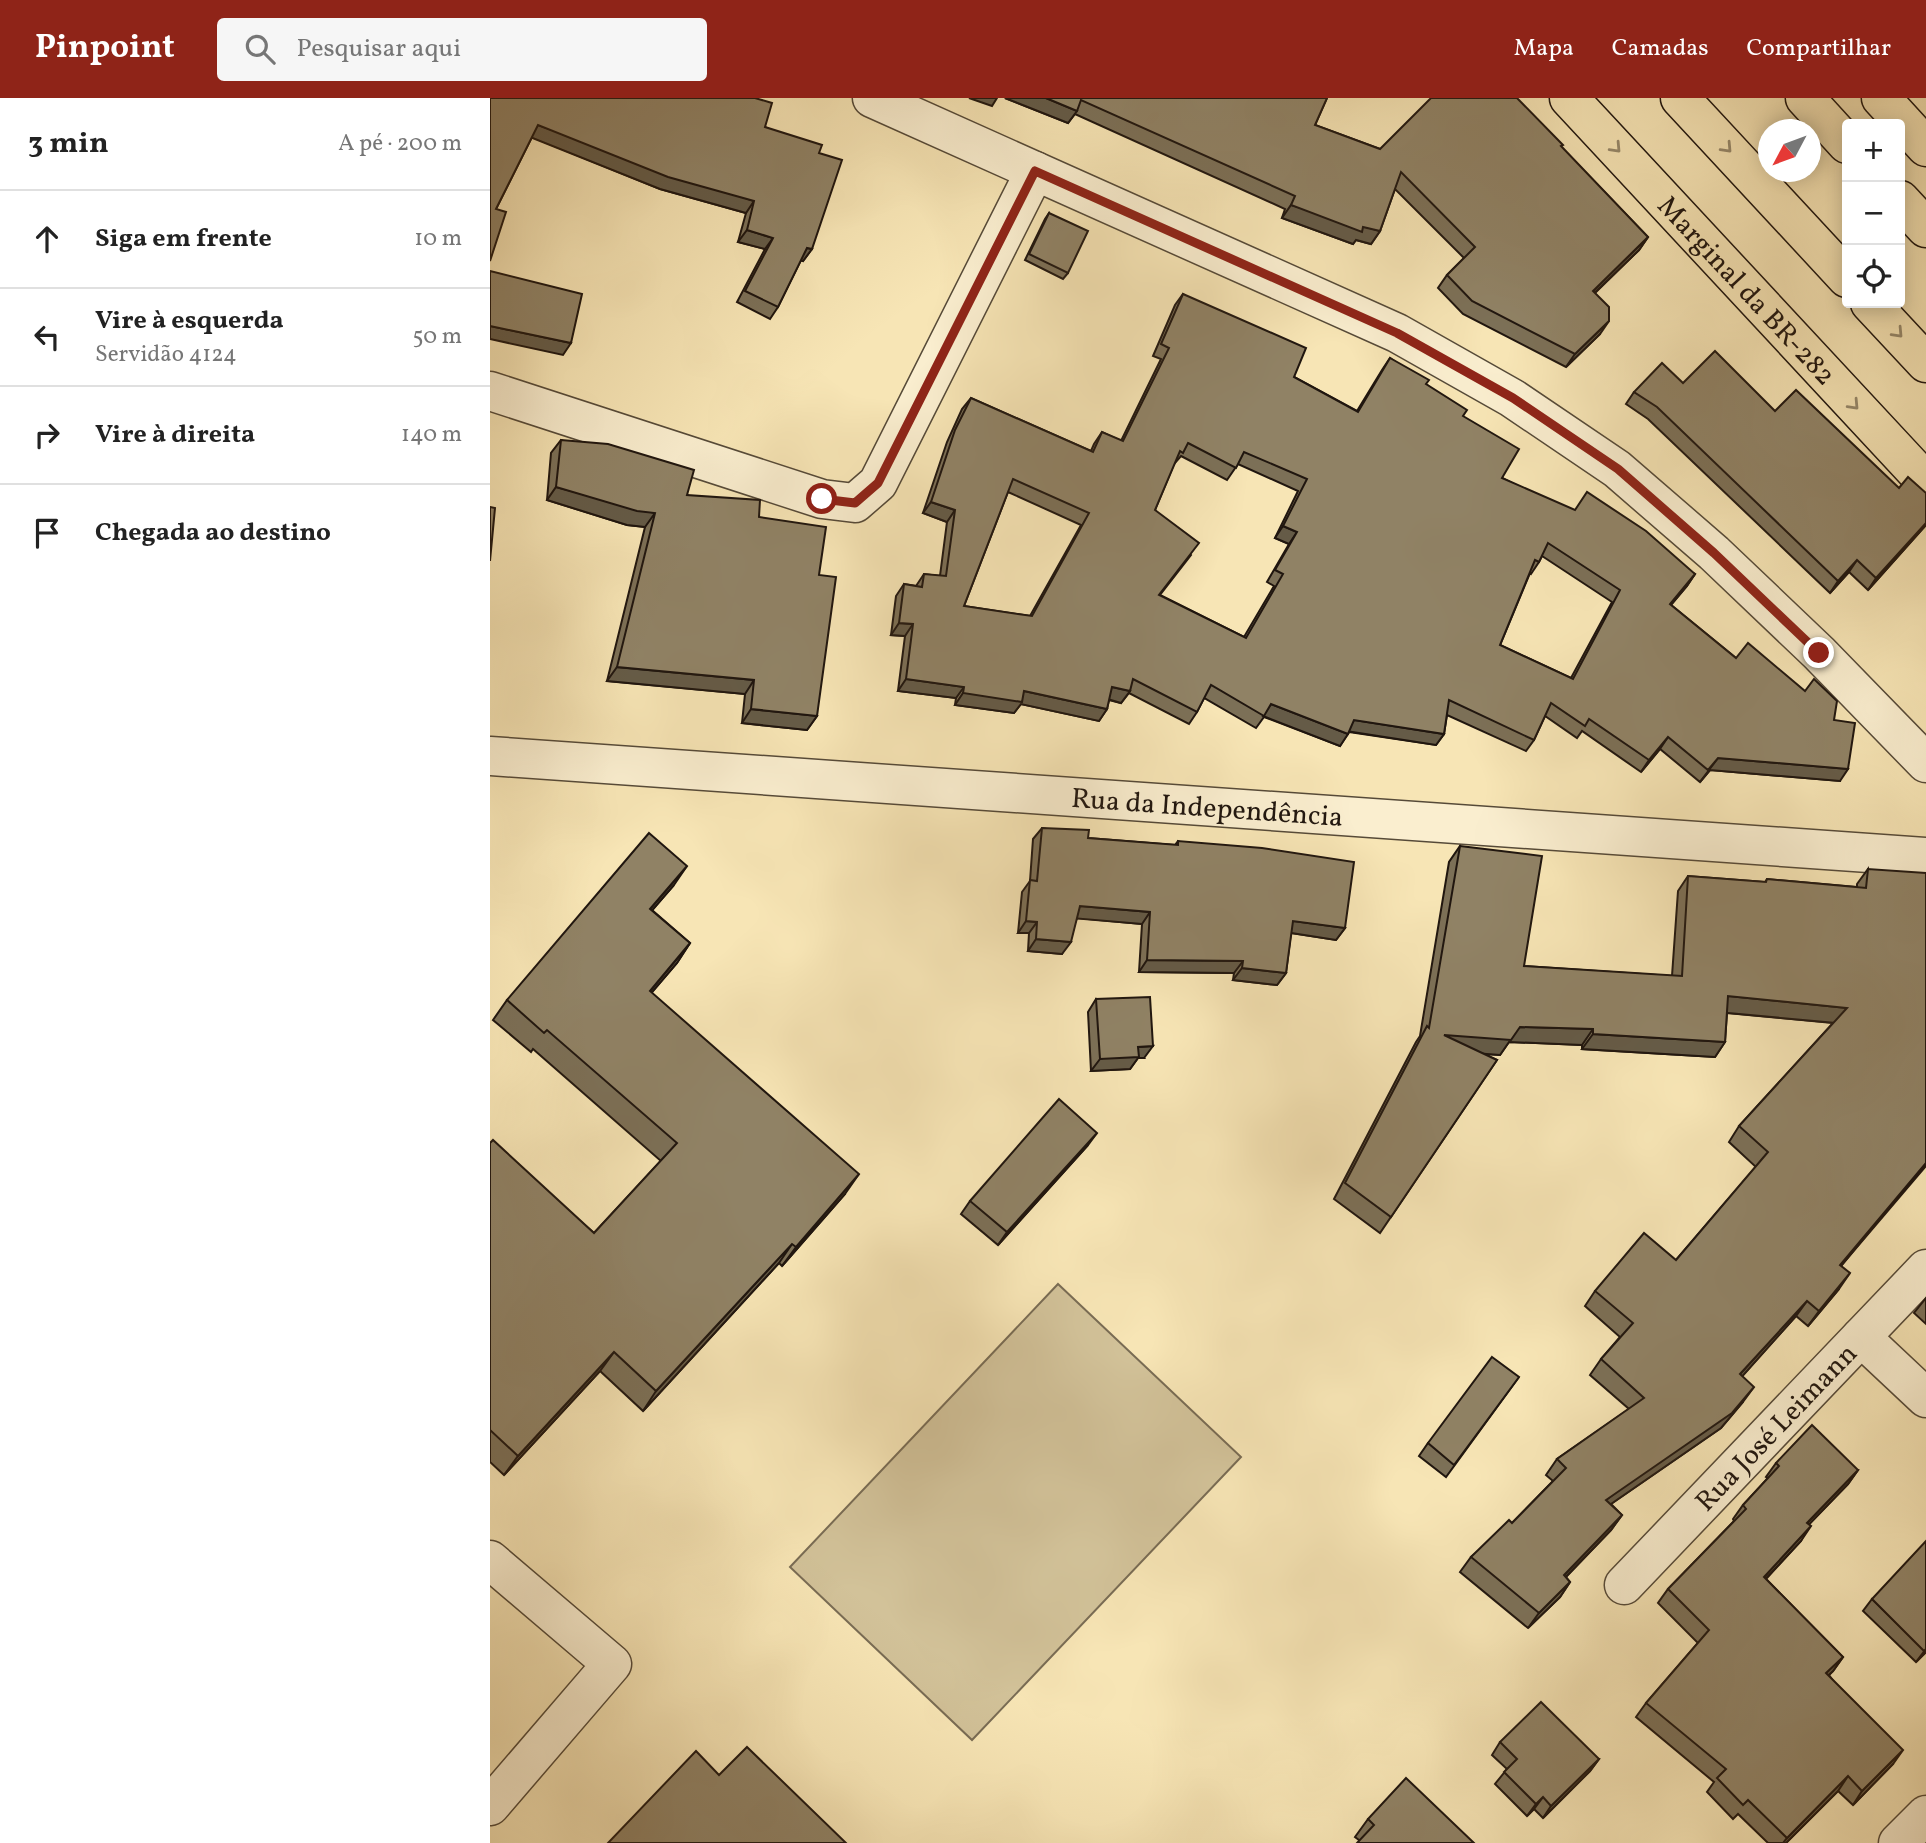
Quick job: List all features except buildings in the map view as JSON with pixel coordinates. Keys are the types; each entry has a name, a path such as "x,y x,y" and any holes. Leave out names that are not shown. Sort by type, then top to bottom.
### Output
{"main road":[{"name":"Marginal da BR-282","path":"1569,98 1926,482"},
{"path":"1680,98 1842,273"},
{"path":"1805,98 1842,139"},
{"path":"1881,98 1926,147"},
{"path":"1905,205 1926,228"},
{"path":"1875,308 1926,363"}],"street":[{"path":"872,98 1397,333 1513,398 1618,469 1714,553 1819,653 1926,763"},
{"path":"490,391 822,499 855,503 878,483 1035,171"},
{"name":"Rua da Independência","path":"490,756 1926,857"},
{"name":"Rua José Leimann","path":"1624,1586 1926,1269"},
{"path":"1861,1338 1926,1398"},
{"path":"490,1560 612,1664 490,1807"},
{"path":"1898,1843 1926,1815"}],"shaded area":[{"path":"1058,1284 1241,1457 972,1740 790,1567"}],"route":[{"path":"822,499 855,503 878,483 1035,171 1397,333 1513,398 1618,469 1714,553 1819,653"}]}
